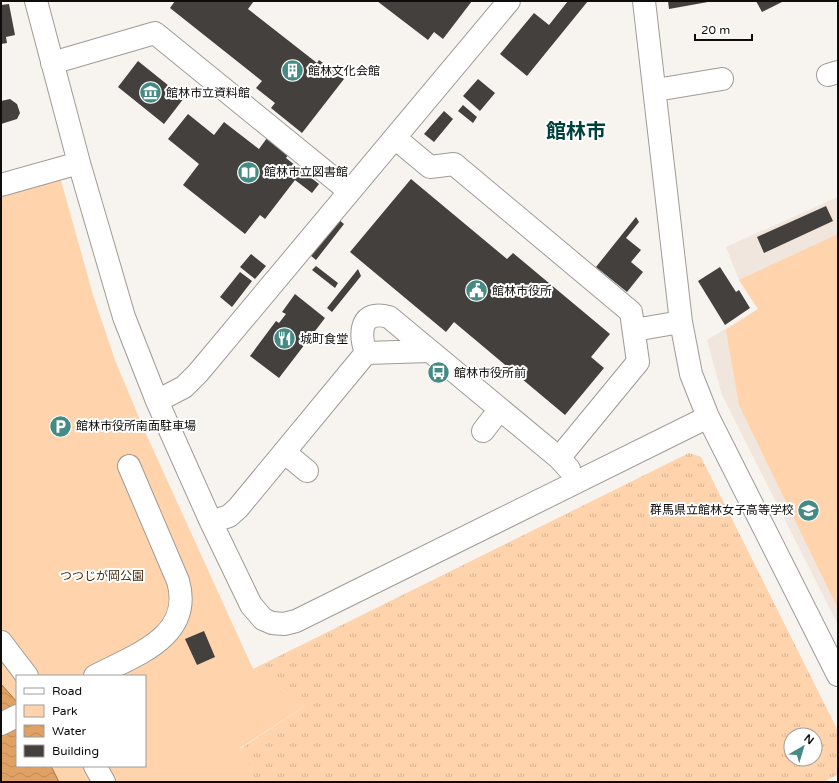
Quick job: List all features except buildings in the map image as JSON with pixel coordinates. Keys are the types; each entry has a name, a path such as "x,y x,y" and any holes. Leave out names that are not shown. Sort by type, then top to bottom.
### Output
{"street":[{"path":"36,1 79,163 124,317 157,402 211,522 252,605 263,618 272,623 284,624 296,621 708,417"},
{"path":"157,402 184,387 198,373 509,1"},
{"path":"644,1 656,90 681,322 691,374 708,417 838,675"},
{"path":"52,63 155,33 349,191"},
{"path":"656,90 722,79"},
{"path":"395,138 430,167 454,164 631,312 638,362 559,458"},
{"path":"1,185 79,163"},
{"path":"366,353 361,338 361,331 364,324 370,318 383,315 389,317 559,458 577,482"},
{"path":"634,330 681,322"},
{"path":"211,522 229,516 238,508 366,353 429,350"},
{"path":"483,430 500,409"},
{"path":"284,452 307,472"},
{"path":"97,675 163,638 174,625 180,608 181,599 178,581 129,466"},
{"path":"1,642 26,675"},
{"path":"1,724 16,716"},
{"path":"96,767 104,782"}],"shaded area":[{"name":"群馬県立館林女子高等学校","path":"838,197 838,625 722,395 707,340 758,309 739,280 726,247"}],"green space":[{"name":"つつじが岡公園","path":"60,177 93,295 115,360 142,425 253,669 305,706 240,748 256,782 1,782 1,195"},
{"name":"群馬県立館林女子高等学校","path":"838,234 838,609 739,405 726,330 758,309 739,280"},
{"path":"689,453 701,457 838,731 838,774 824,782 256,782 240,749 305,706 253,669"}],"water":[{"path":"1,684 16,701 16,767 52,767 59,782 1,782"}],"place":[{"name":"館林文化会館","path":"292,71"},
{"name":"館林市立資料館","path":"151,93"},
{"name":"館林市立図書館","path":"248,172"},
{"name":"館林市役所","path":"477,291"},
{"name":"城町食堂","path":"285,339"},
{"name":"館林市役所前","path":"438,373"},
{"name":"館林市役所南面駐車場","path":"60,426"},
{"name":"群馬県立館林女子高等学校","path":"809,510"}],"district":[{"name":"館林市","path":"576,132"}]}
